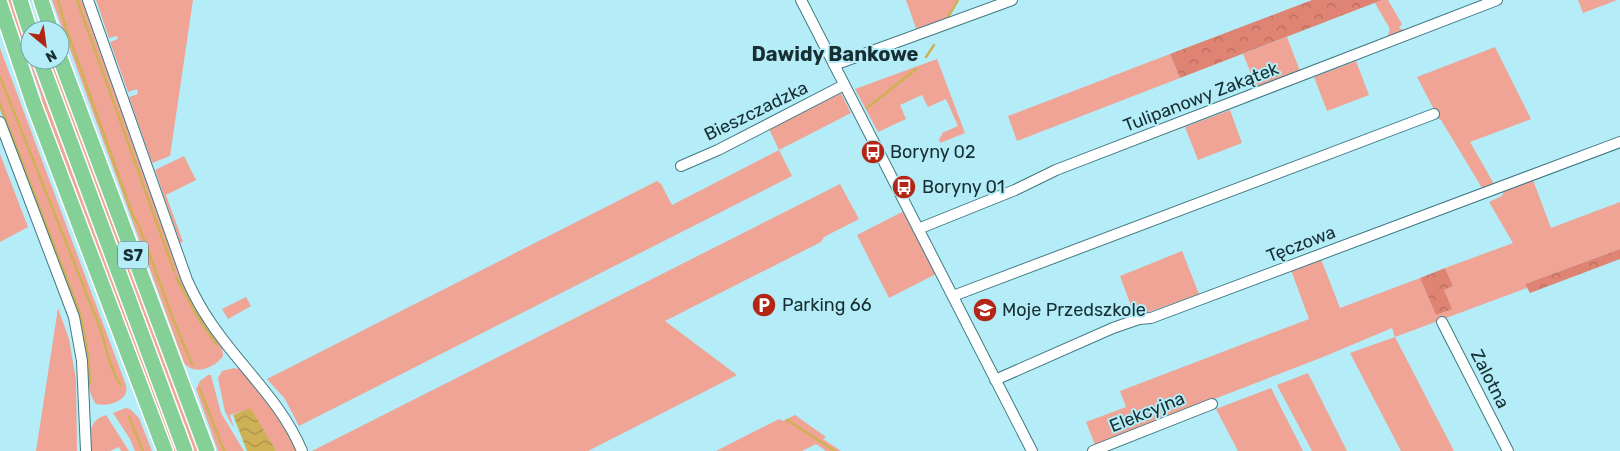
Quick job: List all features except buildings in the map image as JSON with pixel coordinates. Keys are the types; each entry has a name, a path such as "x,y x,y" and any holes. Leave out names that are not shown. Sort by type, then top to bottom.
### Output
{"highway":[{"path":"20,0 26,20"},
{"path":"42,0 48,20"},
{"name":"S7","path":"0,4 38,114 165,451"},
{"path":"44,70 185,451"},
{"name":"S7","path":"64,70 207,451"}],"street":[{"path":"88,0 187,280 209,321 277,405 293,431 302,451"},
{"path":"801,0 1032,451"},
{"path":"834,64 1012,0"},
{"name":"Tulipanowy Zakątek","path":"918,229 1016,190 1056,170 1497,0"},
{"name":"Bieszczadzka","path":"681,166 718,150 844,85"},
{"path":"953,296 1434,114"},
{"path":"0,122 74,317 82,361 86,451"},
{"name":"Tęczowa","path":"994,380 1113,328 1139,319 1151,318 1620,142"},
{"name":"Zalotna","path":"1442,322 1508,451"},
{"name":"Elekcyjna","path":"1093,451 1212,404"}],"shaded area":[{"path":"8,0 14,0 20,20 20,35"},
{"path":"52,0 83,0 177,268 186,288 222,345 223,356 210,367 199,370 188,367 184,363 70,50 70,20 59,20"},
{"path":"96,0 193,0 170,156 152,163 129,97 138,94 137,89 128,92 110,42 118,39 117,36 109,38"},
{"path":"906,0 957,0 945,20 917,31"},
{"path":"1388,0 1402,24 1399,28 1406,31 1387,38 1390,29 1375,3"},
{"path":"1578,0 1617,0 1583,13"},
{"path":"1287,37 1300,71 1257,88 1243,54"},
{"path":"1495,47 1531,119 1470,142 1494,184 1482,188 1439,119 1417,77"},
{"path":"0,48 126,385 125,395 112,404 96,404 91,393 88,384 85,348 75,307 0,110"},
{"path":"1170,54 1180,78 1017,141 1008,116"},
{"path":"937,59 965,133 940,143 939,139 942,133 958,126 946,99 928,107 922,95 900,105 906,119 878,132 855,89"},
{"path":"1356,61 1369,95 1327,111 1314,77"},
{"path":"32,70 37,70 178,451 172,451"},
{"path":"52,70 58,70 199,451 193,451"},
{"path":"841,93 851,113 779,150 769,129"},
{"path":"1230,110 1242,143 1198,160 1185,127"},
{"path":"779,150 792,176 299,426 285,399 267,379 657,181 661,184 672,205"},
{"path":"0,154 28,227 0,242"},
{"path":"184,156 196,180 166,195 183,242 180,243 155,170"},
{"path":"1533,180 1551,228 1620,202 1620,249 1525,284 1527,288 1395,337 1392,328 1323,357 1095,445 1086,422 1126,407 1120,391 1309,319 1291,270 1321,259 1340,308 1420,278 1436,314 1444,290 1453,286 1445,268 1513,243 1489,202 1502,196 1504,190"},
{"path":"840,184 859,219 824,237 821,242 665,321 737,375 588,451 312,451"},
{"path":"904,211 936,274 889,298 857,235"},
{"path":"1182,251 1199,294 1135,317 1120,276"},
{"path":"246,297 251,306 228,319 222,309"},
{"path":"58,308 69,339 76,380 77,451 36,451"},
{"path":"1395,337 1454,451 1401,451 1350,353"},
{"path":"234,368 244,370 280,417 297,451 276,451 250,409 230,415 234,428 225,412 218,378 222,371"},
{"path":"1308,373 1347,451 1312,451 1277,385"},
{"path":"211,375 221,413 244,451 218,451 196,389 200,381"},
{"path":"1271,388 1303,451 1238,451 1216,409"},
{"path":"126,408 130,409 139,418 152,451 135,451 130,439 113,413"},
{"path":"106,415 129,451 121,451 119,447 110,451 91,451 91,429 96,421"},
{"path":"795,415 826,437 823,439 841,451 826,451 816,444 802,451 716,451 779,419 783,421"}],"green space":[{"path":"1312,0 1382,0 1180,78 1170,54"},
{"path":"1620,249 1620,259 1530,293 1525,284"},
{"path":"1445,268 1453,286 1444,290 1452,309 1436,315 1420,278"}],"water":[{"path":"250,408 276,451 247,451 233,415"}],"waterway":[{"path":"58,0 66,28 133,216 139,226 173,319 192,364"},
{"path":"77,0 174,271"},
{"path":"948,17 958,0"},
{"path":"926,57 934,45"},
{"path":"867,108 916,69"},
{"path":"0,77 99,325 114,373 121,385"},
{"path":"0,104 79,311 87,347 90,383"},
{"path":"176,277 197,316 217,345"},
{"path":"200,389 224,451"},
{"path":"129,417 143,451"},
{"path":"787,420 835,451"}],"place":[{"name":"Boryny 02","path":"873,152"},
{"name":"Boryny 01","path":"904,187"},
{"name":"Parking 66","path":"764,305"},
{"name":"Moje Przedszkole","path":"985,310"}],"district":[{"name":"Dawidy Bankowe","path":"835,54"}]}
